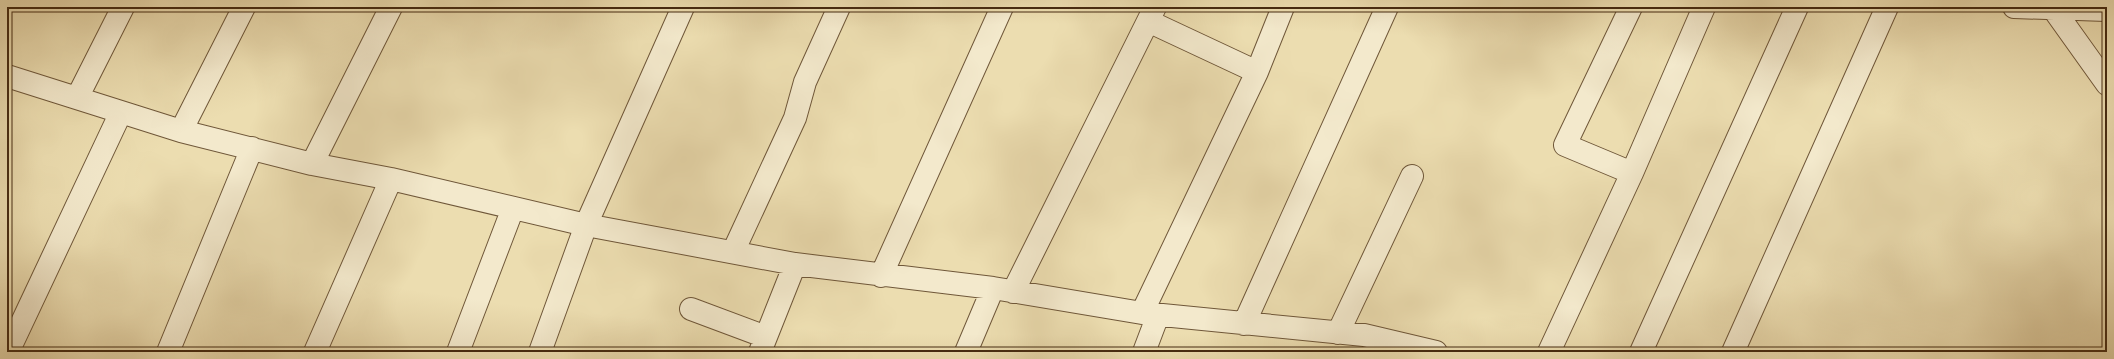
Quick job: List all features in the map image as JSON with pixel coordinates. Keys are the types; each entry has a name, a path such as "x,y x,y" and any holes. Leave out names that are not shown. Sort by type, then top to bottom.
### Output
{"street":[{"path":"77,98 123,7"},
{"path":"180,131 244,7"},
{"path":"312,164 390,7"},
{"path":"540,352 586,225 683,7"},
{"path":"733,252 795,118 804,82 839,7"},
{"path":"881,276 1002,7"},
{"path":"1144,352 1150,314 1257,72 1283,7"},
{"path":"1244,324 1387,7"},
{"path":"1631,7 1565,145 1632,172"},
{"path":"1549,352 1632,172 1704,7"},
{"path":"1641,352 1797,7"},
{"path":"1733,352 1887,7"},
{"path":"2014,7 2107,10"},
{"path":"2052,8 2107,20"},
{"path":"2052,8 2107,84"},
{"path":"966,352 1003,290 1152,14 1257,72"},
{"path":"7,76 180,131 312,164 391,179 586,225 795,264 881,276 1003,290 1150,314 1364,335 1436,352"},
{"path":"8,352 121,112"},
{"path":"168,352 252,148"},
{"path":"1338,333 1412,176"},
{"path":"314,352 391,179"},
{"path":"458,352 513,208"},
{"path":"691,309 763,344 795,264"}]}
